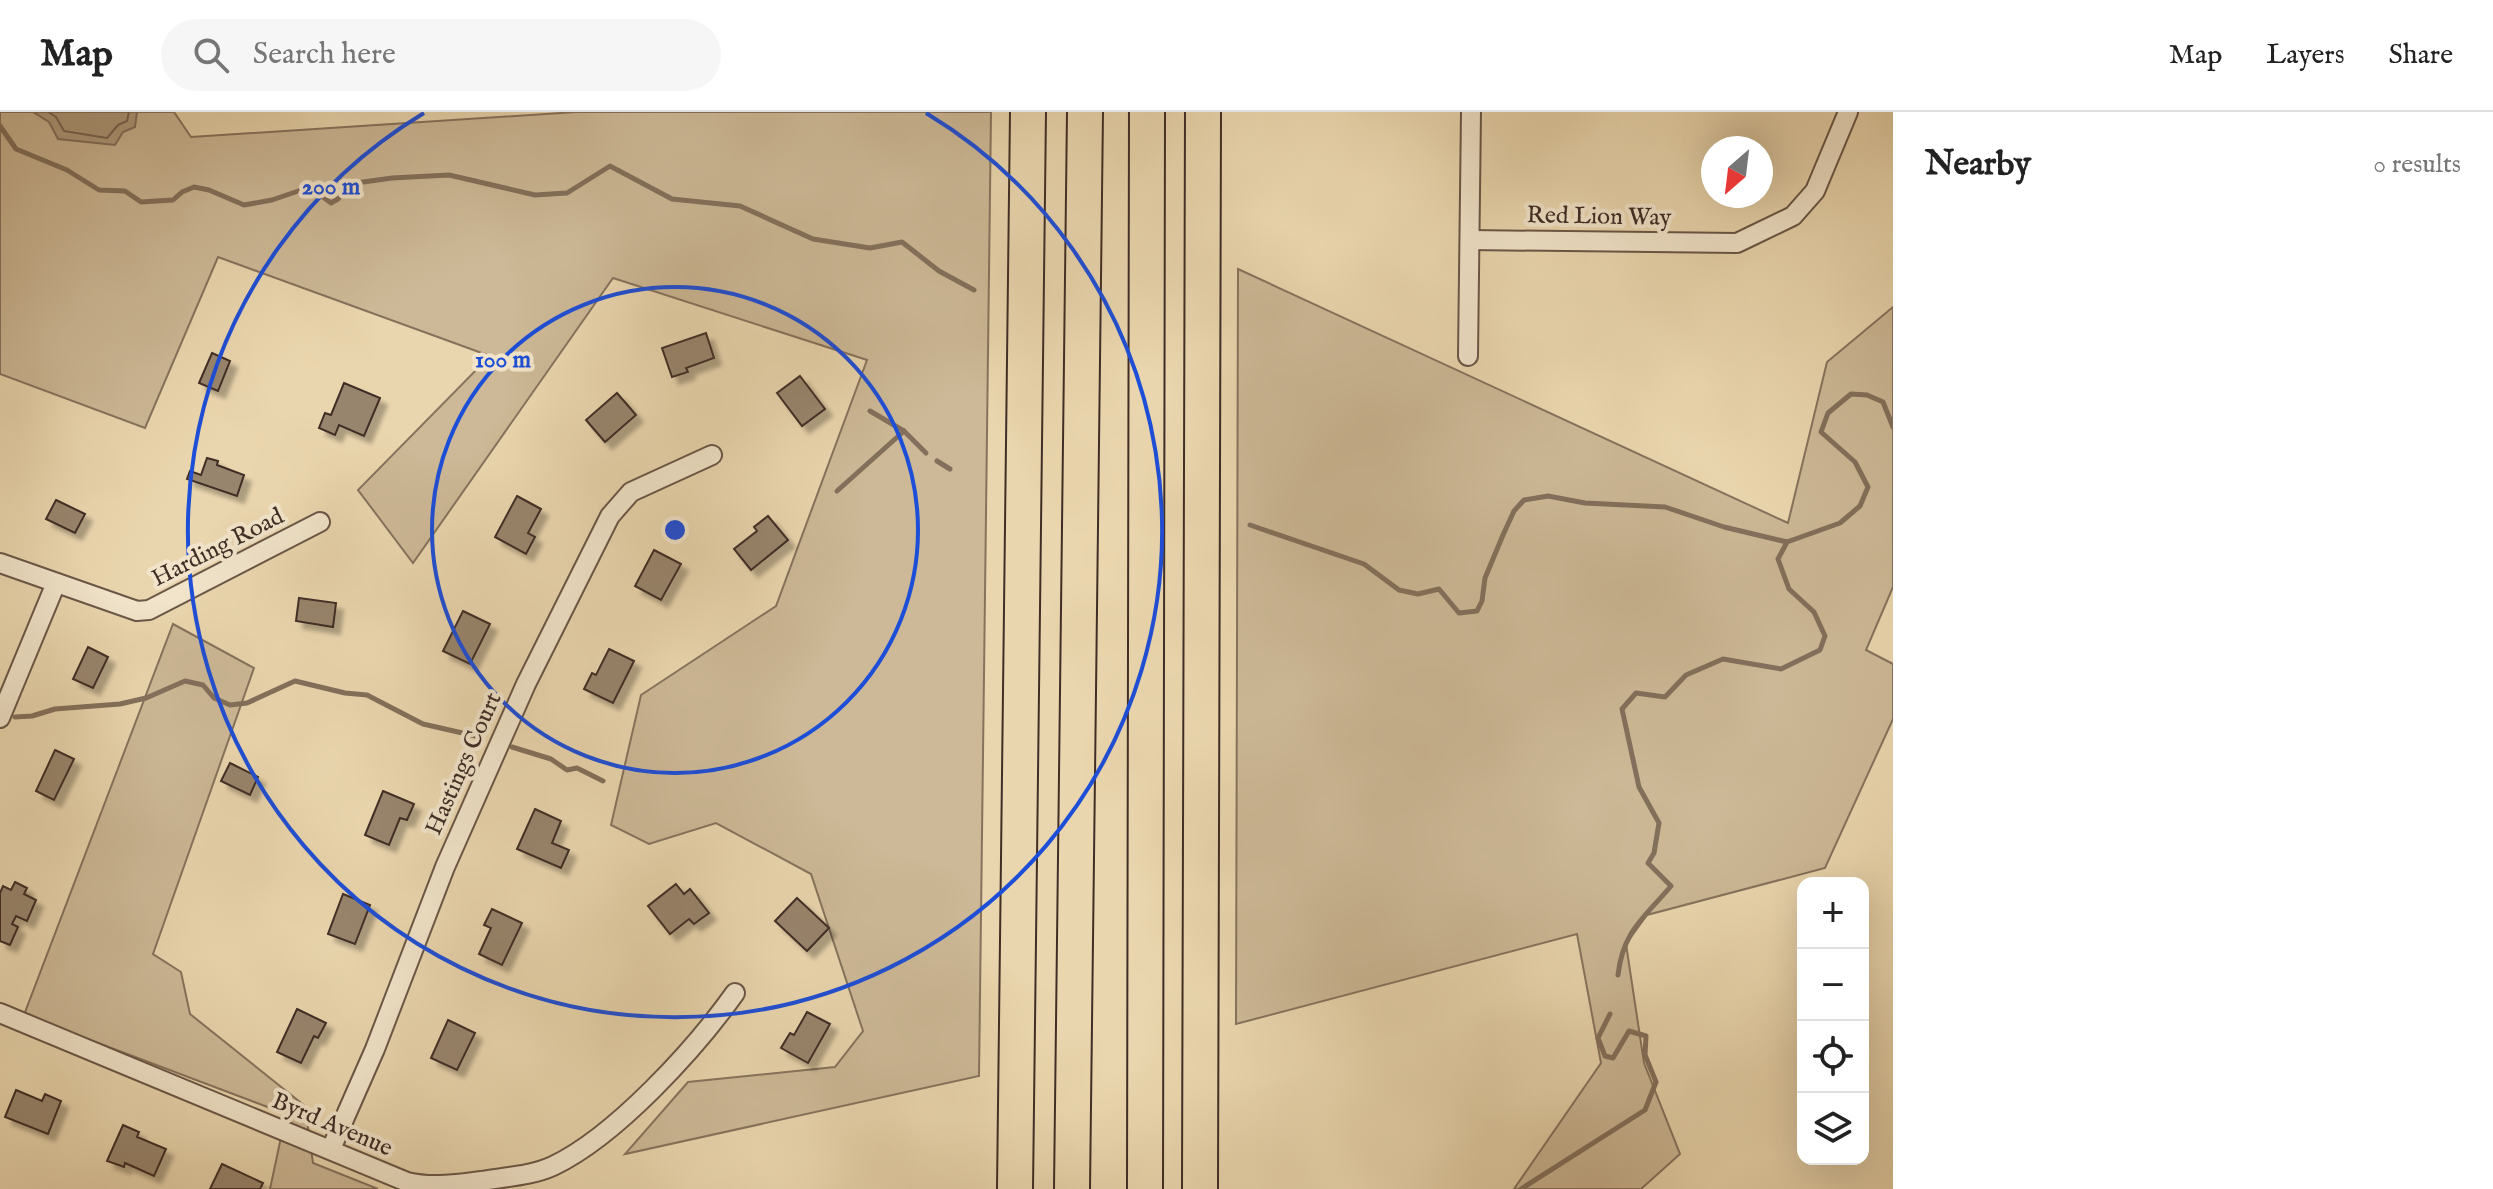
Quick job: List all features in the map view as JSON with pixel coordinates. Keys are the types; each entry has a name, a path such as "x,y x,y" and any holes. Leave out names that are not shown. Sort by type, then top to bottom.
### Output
{"highway":[{"path":"1015,1189 1028,112"},
{"path":"1064,112 1082,329"},
{"path":"1072,1189 1085,112"},
{"path":"1145,1189 1147,112"},
{"path":"1200,1189 1203,112"}],"street":[{"path":"1468,356 1471,112"},
{"name":"Red Lion Way","path":"1470,240 1737,243 1793,216 1815,191 1848,112"},
{"name":"Hastings Court","path":"331,1149 375,1049 445,867 526,684 610,516 631,492 712,455"},
{"name":"Harding Road","path":"0,563 137,611 149,610 320,522"},
{"path":"0,718 56,583"},
{"name":"Byrd Avenue","path":"0,1013 407,1182 447,1186 532,1173 554,1166 590,1144 620,1120 708,1031 735,993"}],"shaded area":[{"path":"0,112 174,112 191,137 576,112 991,112 979,1076 625,1154 688,1082 835,1067 863,1031 811,874 716,823 649,844 611,825 641,695 776,606 867,360 613,278 413,563 358,490 490,356 218,257 145,428 0,374"},
{"path":"1238,269 1788,523 1827,362 1893,307 1893,587 1866,650 1893,664 1893,719 1825,868 1647,915 1626,944 1644,1063 1680,1154 1641,1189 1514,1189 1601,1063 1577,934 1236,1024"},
{"path":"173,624 254,668 153,954 181,972 190,1014 305,1106 313,1163 378,1189 270,1189 286,1114 24,1015"}],"water":[{"path":"33,112 137,112 135,127 123,132 115,145 58,139 49,122"}],"building":[{"path":"706,333 714,358 686,368 688,372 672,377 662,348"},
{"path":"212,353 230,361 218,391 199,383"},
{"path":"800,376 825,409 802,426 777,393"},
{"path":"344,383 380,398 364,436 339,425 335,435 319,428 325,413 331,415"},
{"path":"617,393 636,415 605,442 586,420"},
{"path":"207,458 244,475 237,496 187,479 190,471 201,475"},
{"path":"517,496 541,509 528,533 535,537 526,554 495,537"},
{"path":"56,500 85,514 75,533 46,519"},
{"path":"768,516 788,540 751,570 734,549 757,531 754,527"},
{"path":"654,550 681,564 661,600 635,586"},
{"path":"299,598 336,603 333,627 296,621"},
{"path":"463,611 490,624 470,664 443,651"},
{"path":"88,647 108,657 93,688 73,679"},
{"path":"609,649 634,661 613,703 584,689 592,673 596,675"},
{"path":"55,750 74,759 54,800 36,791"},
{"path":"230,763 258,777 250,795 221,781"},
{"path":"383,791 414,804 407,820 400,818 389,845 365,835"},
{"path":"535,809 561,821 552,843 569,850 561,868 517,849"},
{"path":"15,882 27,888 24,894 36,900 27,921 16,916 12,924 18,927 10,945 0,941 0,893 3,886 11,890"},
{"path":"676,884 684,894 690,889 709,913 694,924 689,919 670,934 648,906"},
{"path":"343,894 370,905 355,944 328,934"},
{"path":"797,898 829,928 807,951 775,921"},
{"path":"492,909 522,923 502,965 479,954 491,928 484,925"},
{"path":"297,1009 326,1023 318,1038 314,1036 301,1063 277,1052"},
{"path":"807,1012 830,1024 808,1063 781,1048 790,1033 794,1035"},
{"path":"448,1020 475,1033 457,1070 431,1058"},
{"path":"16,1090 42,1101 45,1094 61,1101 48,1134 5,1117"},
{"path":"123,1125 139,1132 137,1137 166,1149 154,1176 125,1163 124,1167 107,1161"},
{"path":"222,1164 263,1183 260,1189 210,1189"}],"waterway":[{"path":"0,126 16,149 67,170 99,190 125,191 141,202 173,200 194,187 244,205 272,200 310,187 331,203 349,184 449,175 535,195 567,193 610,166 672,199 740,206 813,239 870,248 902,242 939,271 974,290"},
{"path":"1618,975 1630,936 1671,886 1648,863 1654,853 1659,823 1639,787 1622,709 1636,693 1665,697 1686,675 1723,659 1781,669 1820,650 1825,636 1814,612 1789,589 1778,559 1787,542 1840,523 1860,506 1868,487 1855,462 1821,432 1828,413 1851,394 1867,395 1883,402 1893,427"},
{"path":"870,411 904,431 926,453"},
{"path":"837,491 904,431"},
{"path":"937,461 950,469"},
{"path":"1250,525 1364,564 1399,590 1418,594 1439,589 1459,613 1477,611 1482,601 1485,578 1503,535 1514,511 1524,500 1548,496 1585,503 1665,507 1724,527 1787,542"},
{"path":"15,717 55,709 120,704 146,698 185,681 203,685 214,698 230,705 247,703 295,681 367,695 423,724 480,737"},
{"path":"512,747 551,759 567,770 577,768 603,781"},
{"path":"1521,1189 1645,1110 1656,1082 1645,1055 1646,1036 1629,1031 1613,1058 1605,1056 1598,1038 1610,1014"}]}
